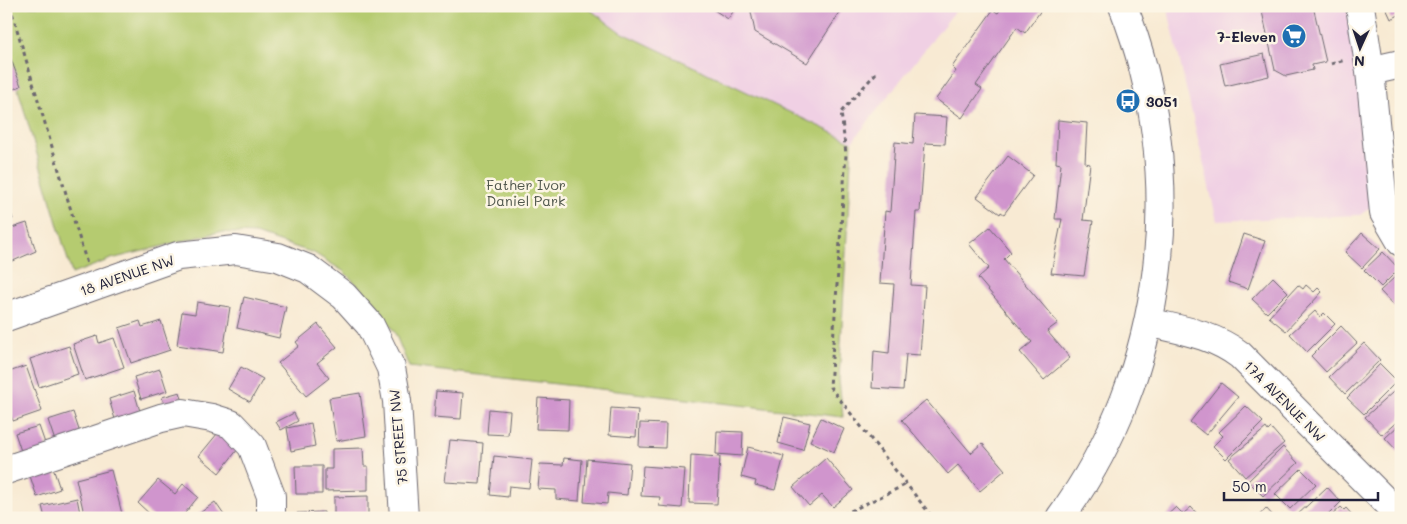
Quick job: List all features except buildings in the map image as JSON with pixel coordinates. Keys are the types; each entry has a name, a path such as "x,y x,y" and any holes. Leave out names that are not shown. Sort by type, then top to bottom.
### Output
{"street":[{"path":"1060,518 1086,479 1115,422 1132,380 1148,322 1160,250 1162,217 1160,155 1154,114 1141,54 1123,6"},
{"path":"1360,6 1370,71 1384,213 1401,242"},
{"path":"1370,71 1401,64"},
{"name":"18 AVENUE NW","path":"6,317 178,256 236,250 278,257 308,268"},
{"name":"75 STREET NW","path":"308,268 344,296 370,325 391,368 397,401 404,518"},
{"name":"17A AVENUE NW","path":"1148,322 1205,335 1228,346 1240,355 1397,505"},
{"path":"6,470 160,418 183,413 212,418 231,424 252,446 271,496 271,518"}],"path":[{"path":"10,6 89,271"},
{"path":"876,73 841,112 846,154 830,388 932,518"},
{"path":"836,518 905,485"}],"shaded area":[{"path":"585,6 959,6 852,142 619,31"},
{"path":"1167,6 1347,6 1375,204 1360,215 1217,221"}],"green space":[{"name":"Father Ivor Daniel Park","path":"6,6 585,6 619,31 852,142 839,380 843,417 409,367 395,333 373,300 343,271 314,253 255,234 219,232 111,259 72,274 6,48"}],"place":[{"name":"7-Eleven","path":"1294,36"},
{"name":"3051","path":"1128,101"}]}
